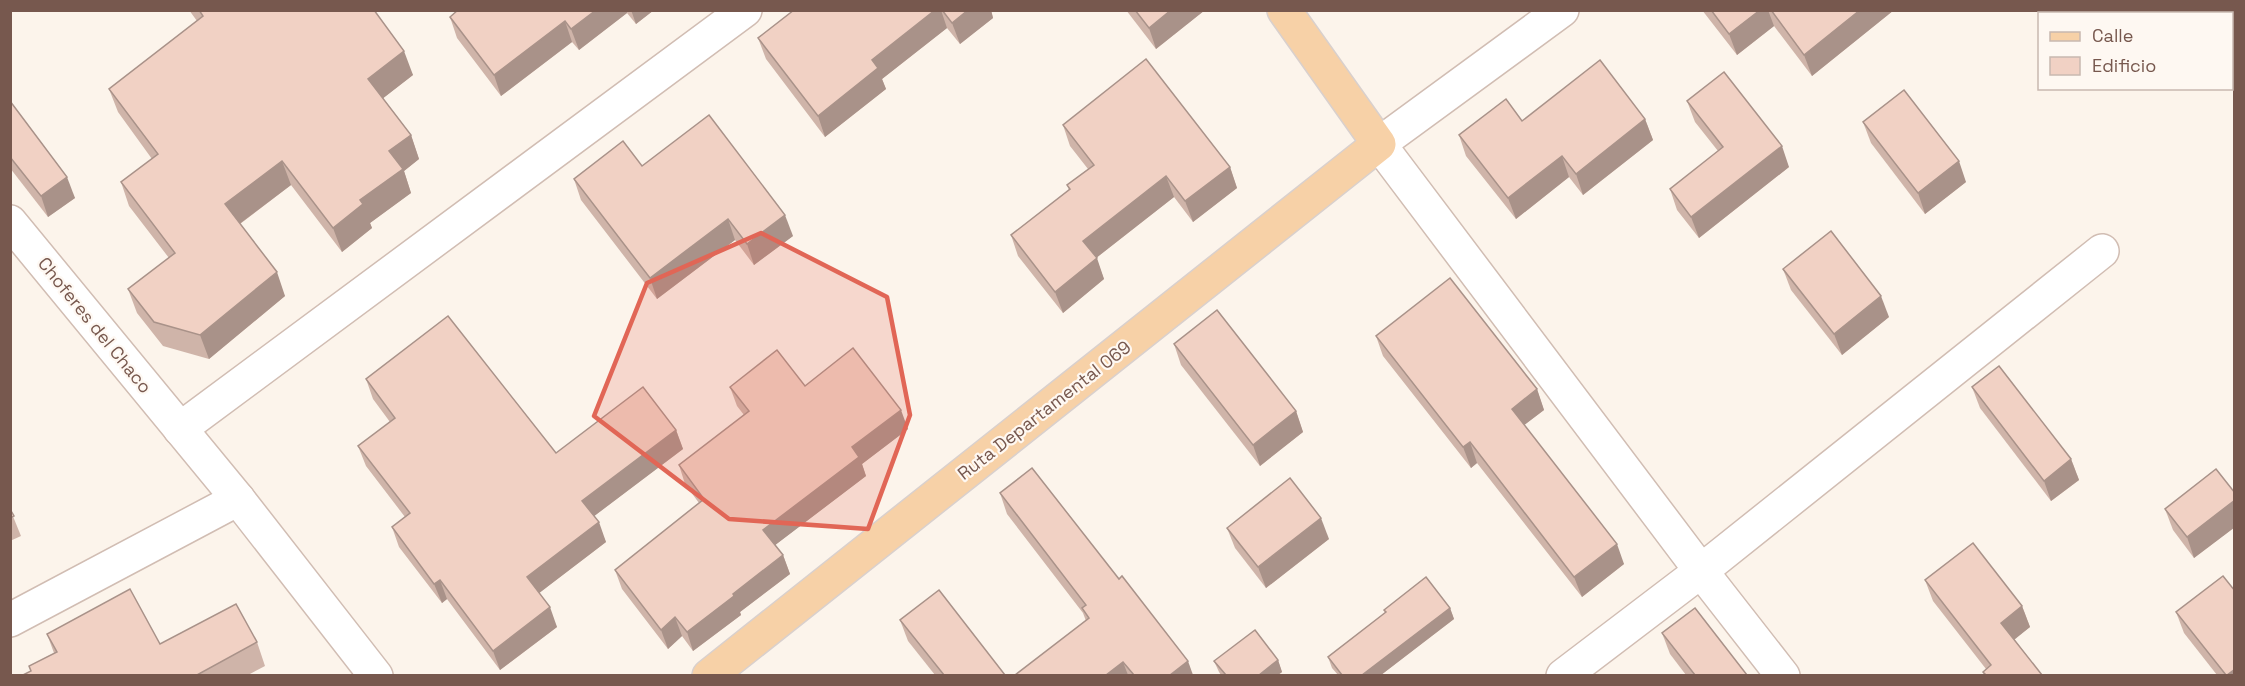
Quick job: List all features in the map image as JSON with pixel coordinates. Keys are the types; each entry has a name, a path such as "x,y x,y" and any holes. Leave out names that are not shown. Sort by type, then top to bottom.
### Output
{"main road":[{"path":"1284,10 1379,144"},
{"name":"Ruta Departamental 069","path":"709,675 1379,144"}],"street":[{"path":"180,429 745,10"},
{"path":"1562,10 1379,144 1701,571 1783,675"},
{"name":"Choferes del Chaco","path":"10,222 238,499 376,675"},
{"path":"1563,675 1701,571 2102,251"},
{"path":"10,620 238,499"}],"highlighted area":[{"path":"761,233 887,297 910,415 868,529 729,519 594,416 647,283"}],"building":[{"path":"199,10 374,10 404,51 368,79 411,135 389,151 403,169 360,200 363,204 333,228 282,161 225,204 277,272 200,335 154,322 128,289 175,253 121,182 158,154 109,89 203,16"},
{"path":"458,10 596,10 571,29 565,21 494,75 450,17"},
{"path":"794,10 935,10 872,60 878,68 818,116 758,38"},
{"path":"942,10 968,10 952,23"},
{"path":"1135,10 1171,10 1149,28"},
{"path":"1711,10 1760,10 1729,34"},
{"path":"1771,10 1860,10 1804,55"},
{"path":"1146,59 1230,167 1185,201 1166,176 1083,241 1097,258 1055,292 1011,235 1070,189 1067,185 1094,165 1063,125"},
{"path":"1600,60 1645,119 1576,174 1562,156 1508,198 1459,135 1506,99 1522,121"},
{"path":"1724,72 1782,146 1691,217 1670,189 1723,147 1687,101"},
{"path":"1904,90 1959,161 1918,193 1863,122"},
{"path":"10,101 67,177 41,196 10,157"},
{"path":"709,115 785,215 747,244 728,219 650,278 574,179 623,141 642,166"},
{"path":"1831,231 1881,296 1834,334 1783,269"},
{"path":"1450,278 1537,389 1512,409 1617,544 1574,577 1470,442 1463,447 1376,336"},
{"path":"1217,310 1296,411 1253,445 1174,344"},
{"path":"448,316 556,453 643,387 676,430 582,501 599,522 527,577 550,607 493,651 440,580 434,584 392,527 410,513 358,446 395,418 366,379"},
{"path":"853,348 901,410 852,447 859,457 763,530 783,555 687,632 675,617 661,630 615,570 704,499 679,465 749,411 730,387 777,350 805,386"},
{"path":"1999,366 2071,459 2044,481 1972,387"},
{"path":"1032,468 1119,579 1122,576 1188,661 1170,675 1134,675 1123,662 1106,675 1015,675 1089,618 1082,608 1086,605 1000,493"},
{"path":"2216,469 2235,493 2235,500 2187,537 2165,509"},
{"path":"1290,478 1321,518 1258,567 1227,528"},
{"path":"1973,543 2022,606 2001,623 2042,675 1986,675 1983,672 1991,665 1925,580"},
{"path":"2223,576 2235,591 2235,669 2227,675 2176,612"},
{"path":"1426,577 1450,608 1362,675 1342,675 1328,657 1386,612 1384,610"},
{"path":"130,589 160,644 236,604 257,642 197,675 23,675 31,671 29,666 57,652 47,634"},
{"path":"939,590 1005,675 944,675 900,620"},
{"path":"1695,608 1747,675 1695,675 1662,633"},
{"path":"1255,630 1278,660 1259,675 1226,675 1214,661"}]}
